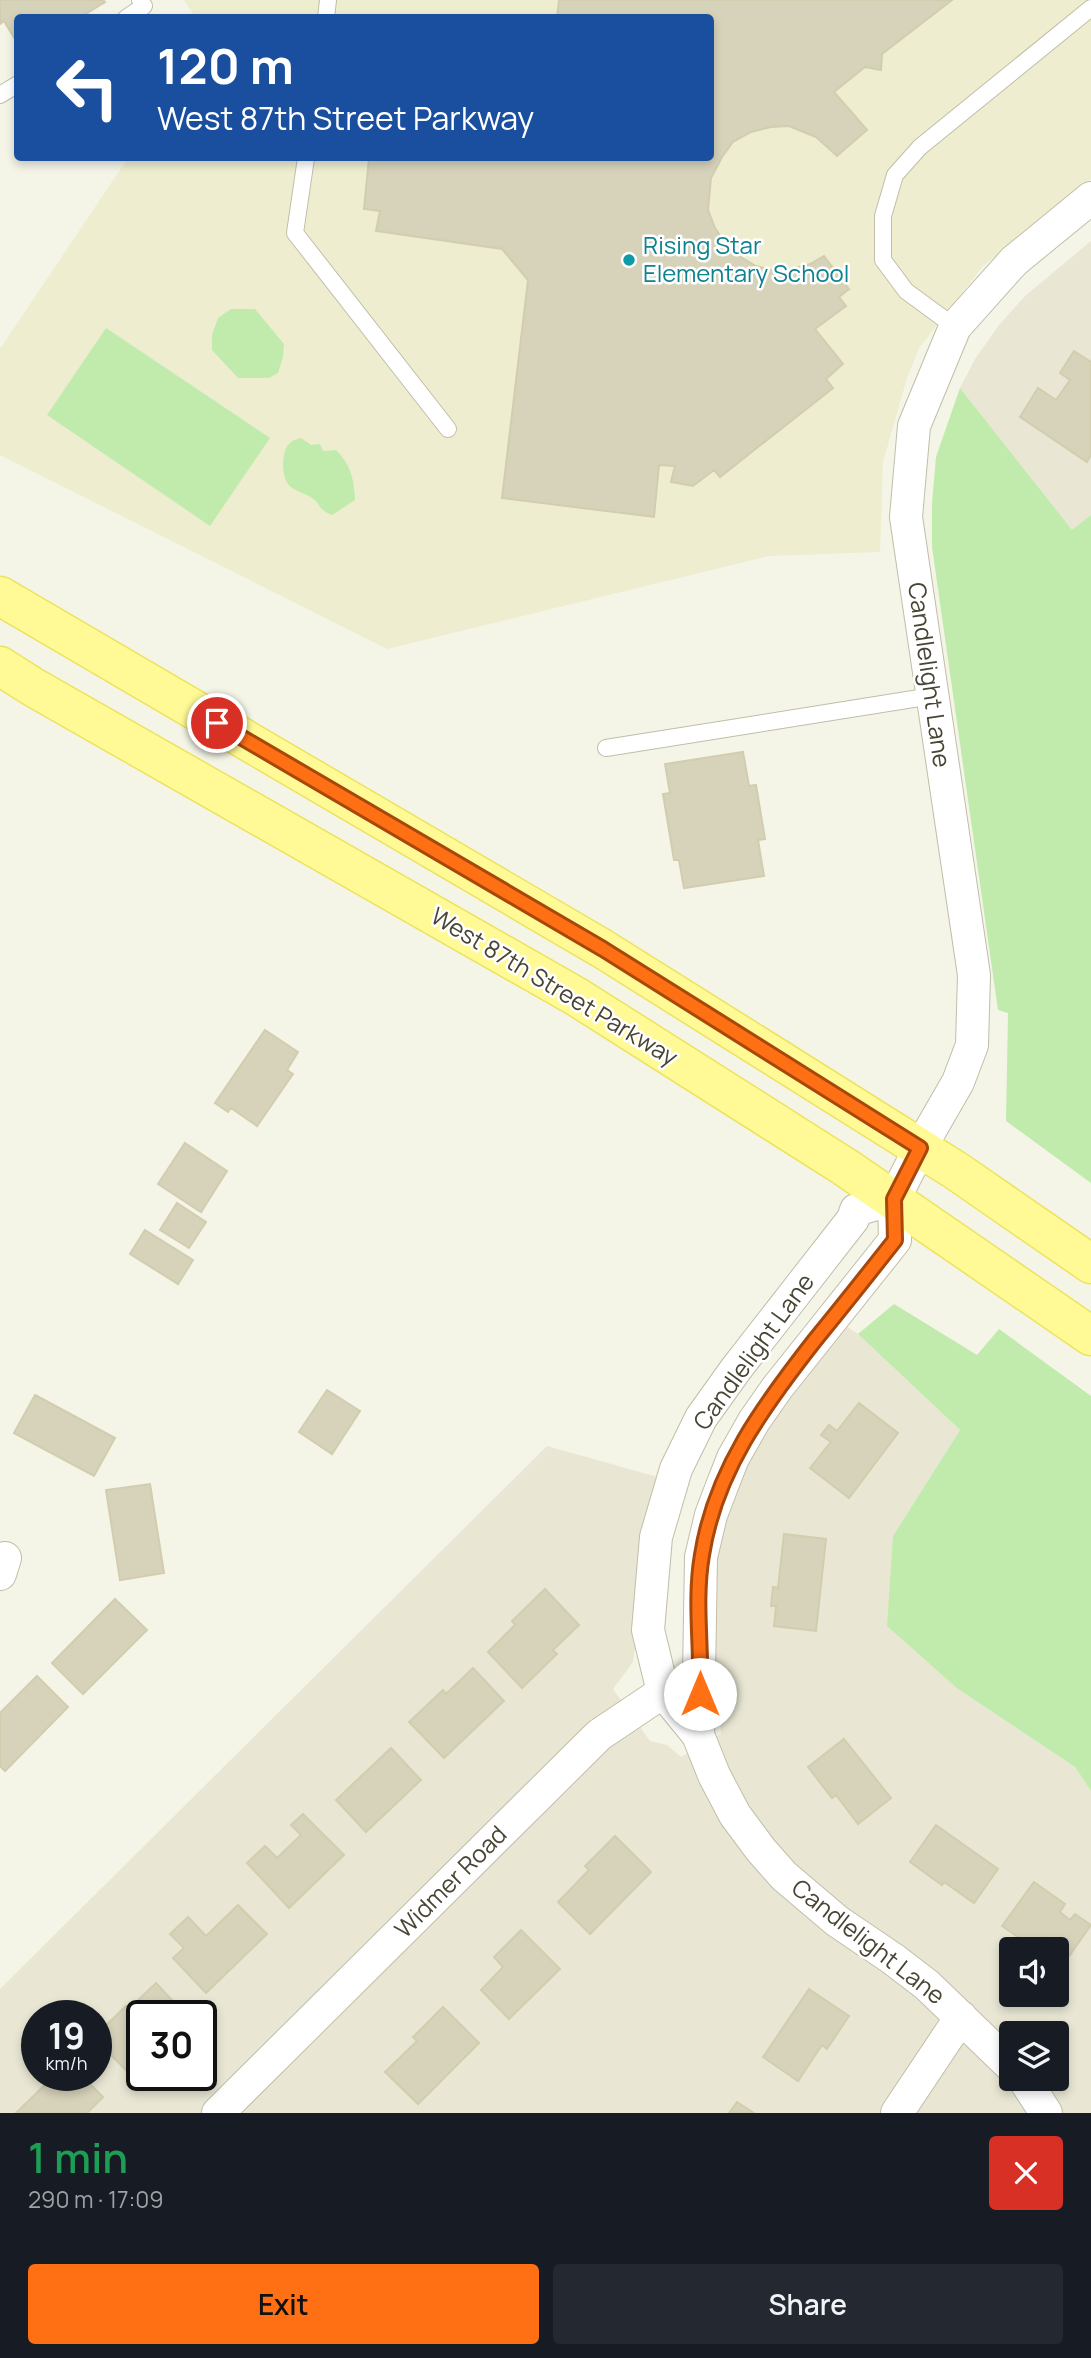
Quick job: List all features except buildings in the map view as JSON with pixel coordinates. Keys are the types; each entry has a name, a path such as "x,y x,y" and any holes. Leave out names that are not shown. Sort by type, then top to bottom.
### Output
{"main road":[{"path":"0,596 603,949 920,1148 1091,1264"},
{"name":"West 87th Street Parkway","path":"0,666 577,997 894,1199 1091,1336"}],"street":[{"name":"Candlelight Lane","path":"698,1735 701,1557 711,1515 733,1458 754,1421 778,1388 895,1240 894,1199 958,1082 972,1045 974,975 906,517 914,426 955,327 1014,261 1091,198"},
{"name":"Candlelight Lane","path":"894,1199 856,1210 853,1219 701,1418 676,1469 656,1537 648,1630 663,1692 698,1735 735,1815 761,1850 784,1876 837,1921 927,1985 999,2054"},
{"path":"676,1469 722,1486"},
{"name":"Widmer Road","path":"218,2113 599,1735 663,1692 701,1674"},
{"path":"897,2113 961,2017"},
{"path":"1032,2091 1046,2113"}],"lane":[{"path":"132,14 144,6 140,0"},
{"path":"955,327 906,291 883,260 883,216 895,175 920,147 1084,7"},
{"path":"306,161 295,233 448,429"},
{"path":"606,748 932,696"}],"shaded area":[{"path":"184,0 1091,0 1091,179 983,266 919,348 907,378 883,462 880,552 769,556 387,649 0,455 0,349 126,161 714,161 714,14 193,14"},
{"path":"1091,241 1091,515 1072,531 960,388 975,359 999,325 1025,296"},
{"path":"844,1325 858,1334 960,1430 893,1536 958,1689 1075,1767 1091,1791 1091,2113 0,2113 0,1989 547,1446 661,1478 633,1662 613,1689 650,1741 667,1745 681,1757 721,1734 709,1570 719,1524 762,1430"}],"green space":[{"path":"231,309 255,309 284,344 278,373 269,378 238,378 212,350 212,335 218,318"},
{"path":"106,328 270,438 210,526 47,415"},
{"path":"960,388 1072,530 1091,515 1091,1183 1006,1121 1008,1013 998,1010 932,547 936,457"},
{"path":"301,438 311,445 320,444 323,451 336,450 351,473 355,500 332,515 324,511 312,498 290,487 286,480 283,462 285,450 292,441"},
{"path":"894,1304 977,1355 999,1329 1091,1396 1091,1791 1075,1767 958,1689 887,1626 893,1536 960,1430 858,1334"}],"place":[{"name":"Rising Star Elementary School","path":"629,260"}],"route":[{"path":"217,723 603,949 920,1148 894,1199 895,1240 754,1421 727,1472 711,1515 701,1557 700,1694"}]}
